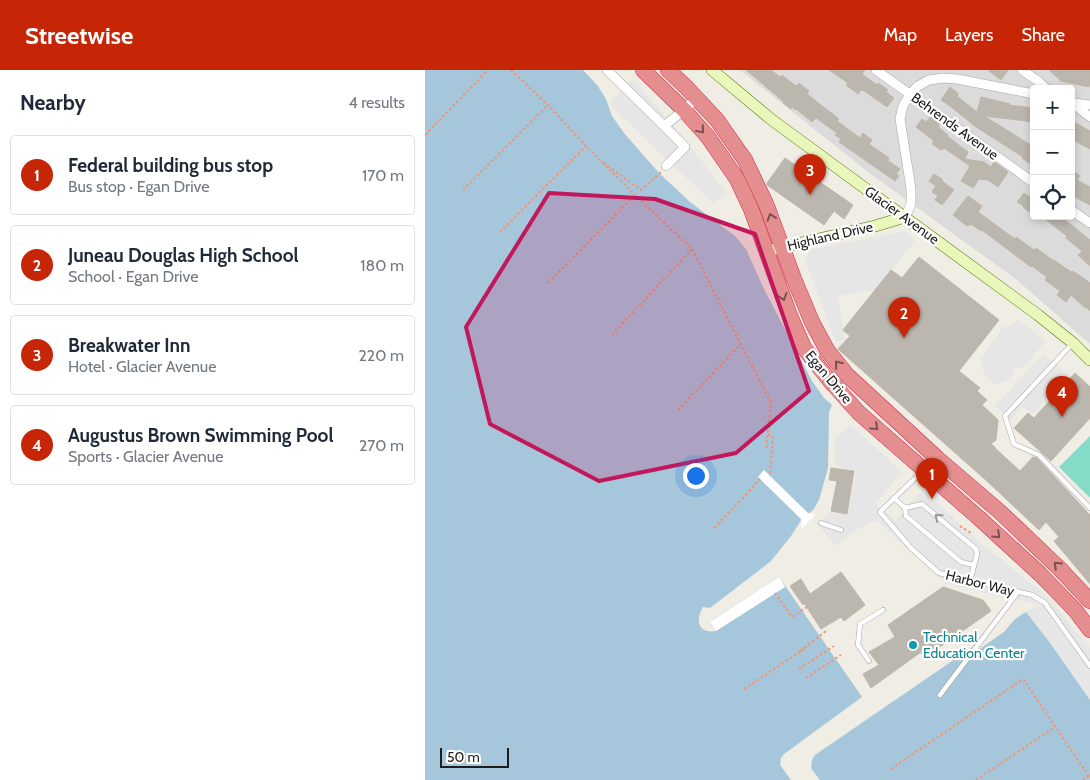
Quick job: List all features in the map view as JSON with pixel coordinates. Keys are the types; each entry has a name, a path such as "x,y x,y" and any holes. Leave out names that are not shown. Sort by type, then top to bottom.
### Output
{"highway":[{"name":"Egan Drive","path":"643,70 684,110 708,138 737,179 751,209 827,350 847,375 937,458 999,511 1060,569 1090,601"},
{"name":"Egan Drive","path":"668,70 717,120 745,160 766,204 789,316 804,348 859,413 1040,574 1075,610 1090,630"}],"main road":[{"name":"Glacier Avenue","path":"712,70 772,120 1031,309 1073,343 1090,360"},
{"name":"Highland Drive","path":"774,249 905,218"}],"street":[{"path":"607,70 685,148 666,166"},
{"name":"Behrends Avenue","path":"876,70 1030,180"},
{"path":"1022,70 1042,85"},
{"path":"905,218 911,204 911,189 900,119 903,106 910,94 918,86 929,80 943,78 1030,93"},
{"path":"664,126 696,98"},
{"path":"1075,103 1090,105"},
{"path":"1075,105 1090,117"},
{"path":"1075,213 1090,223"}],"lane":[{"path":"1073,343 1005,416 1014,444 1039,455 1090,508"},
{"name":"Harbor Way","path":"937,458 879,512 911,548 939,573 1031,595 1045,602 1090,666"},
{"path":"894,498 905,508 906,516 961,562 974,565"},
{"path":"905,508 922,504 976,549 977,554 970,581"},
{"path":"821,523 841,530"},
{"path":"940,695 1018,592"},
{"path":"869,661 859,645 860,624 883,610"}],"path":[{"path":"425,135 489,70"},
{"path":"511,70 548,104 586,146 635,195 692,248 771,403 766,450"},
{"path":"463,190 548,104"},
{"path":"500,232 586,146"},
{"path":"599,159 641,190 666,166"},
{"path":"548,283 635,195"},
{"path":"612,335 692,248"},
{"path":"678,410 741,344"},
{"path":"768,435 773,436 770,476"},
{"path":"736,506 760,479"},
{"path":"714,528 742,500"},
{"path":"960,526 971,534"},
{"path":"775,593 792,617 807,606"},
{"path":"789,659 826,631"},
{"path":"799,669 834,646"},
{"path":"744,689 807,648"},
{"path":"806,678 841,655"},
{"path":"891,769 1023,679 1089,777 1083,780"},
{"path":"976,780 1055,727"}],"highlighted area":[{"path":"549,193 655,199 755,234 809,391 736,453 599,481 490,424 466,327"}],"shaded area":[{"path":"425,70 583,70 597,85 606,99 612,116 624,133 659,173 690,202 735,236 746,249 764,289 812,381 824,398 832,405 829,412 828,468 819,500 813,510 802,519 771,561 710,608 703,607 699,617 702,628 716,631 710,622 779,577 862,697 784,754 780,765 791,780 425,780"},
{"path":"740,70 1090,70 1090,344 1017,280 868,172"},
{"path":"633,79 673,125 727,193 714,204 609,104"},
{"path":"905,231 915,241 877,289 838,296 845,340 836,342 805,260 810,250"},
{"path":"1017,319 1046,341 1024,367 1015,368 1013,375 1005,382 993,384 985,375 980,359 1003,327 1012,326"},
{"path":"1043,354 1068,374 1033,414 1023,407 1010,420 995,406"},
{"path":"851,425 902,472 876,503 895,521 923,490 983,545 1047,596 1090,648 1090,700 1026,612 1042,605 945,583 876,520 855,531 834,546 817,523 831,512 848,515 856,470 835,466 835,438"},
{"path":"1090,436 1090,498 1059,467"},
{"path":"1026,612 1090,700 1090,780 820,780 811,768 815,755 974,646 978,650 1004,632 1015,619"}],"pier":[{"path":"764,470 808,513 815,515 802,528 801,519 758,477"},
{"path":"779,577 785,587 716,631 710,622"}],"building":[{"path":"746,70 771,70 780,77 782,75 796,86 799,83 809,91 807,94 839,119 837,121 860,138 863,133 872,140 869,144 889,158 888,161 900,169 896,174 899,176 895,181 839,142 841,139 835,135 837,133 816,118 812,122 796,109 792,107 791,109"},
{"path":"829,70 865,70 862,74 877,85 878,83 888,90 886,92 894,98 887,107 863,90 858,94 846,85 848,83"},
{"path":"988,70 1008,70 1001,80"},
{"path":"1049,70 1090,70 1089,87 1061,81"},
{"path":"950,87 959,94 957,96 977,112 981,97 1009,105 1030,108 1030,122 984,116 1030,145 1030,164 1023,157 976,127 941,100"},
{"path":"930,117 940,124 938,127 947,136 968,152 965,159 984,162 991,167 994,162 1008,172 998,187 988,180 979,179 973,188 961,181 970,166 944,148 941,150 932,144 934,141 916,127 922,119 926,122"},
{"path":"1075,123 1090,131 1090,149 1075,141"},
{"path":"785,158 853,205 844,219 834,211 824,225 767,185"},
{"path":"1075,172 1080,176 1077,180 1090,187 1090,205 1075,197"},
{"path":"934,174 954,190 942,205 935,200 938,196 932,192 936,186 929,181"},
{"path":"1024,193 1030,197 1030,212 1023,206 1017,202"},
{"path":"968,196 982,206 978,212 1015,239 1016,237 1034,250 1036,248 1090,283 1090,311 1071,295 1066,302 1057,295 1060,291 1045,280 1047,277 982,230 971,224 967,226 953,215"},
{"path":"1046,220 1065,220 1090,240 1090,266 1078,255 1082,251 1066,238 1067,236"},
{"path":"919,257 999,320 959,371 980,388 977,391 987,400 982,405 998,420 996,440 991,444 995,447 994,449 1020,471 1033,457 1037,458 1090,515 1090,584 1054,541 1059,537 1046,522 1039,530 988,482 838,349 850,336 843,330 891,270 902,278"},
{"path":"1075,373 1090,387 1090,418 1051,461 1014,428 1028,413 1034,418"},
{"path":"831,468 854,471 847,514 831,511 837,481 829,480"},
{"path":"841,572 865,605 844,621 841,617 821,629 790,586 801,579 810,594"},
{"name":"Technical Education Center","path":"943,587 983,600 991,611 924,658 921,652 871,688 863,674 879,665 869,652 895,637 888,625"}],"place":[{"name":"Breakwater Inn","path":"810,195"},
{"name":"Juneau Douglas High School","path":"904,338"},
{"name":"Augustus Brown Swimming Pool","path":"1062,417"},
{"name":"Federal building bus stop","path":"932,499"},
{"name":"Technical Education Center","path":"913,645"}]}
